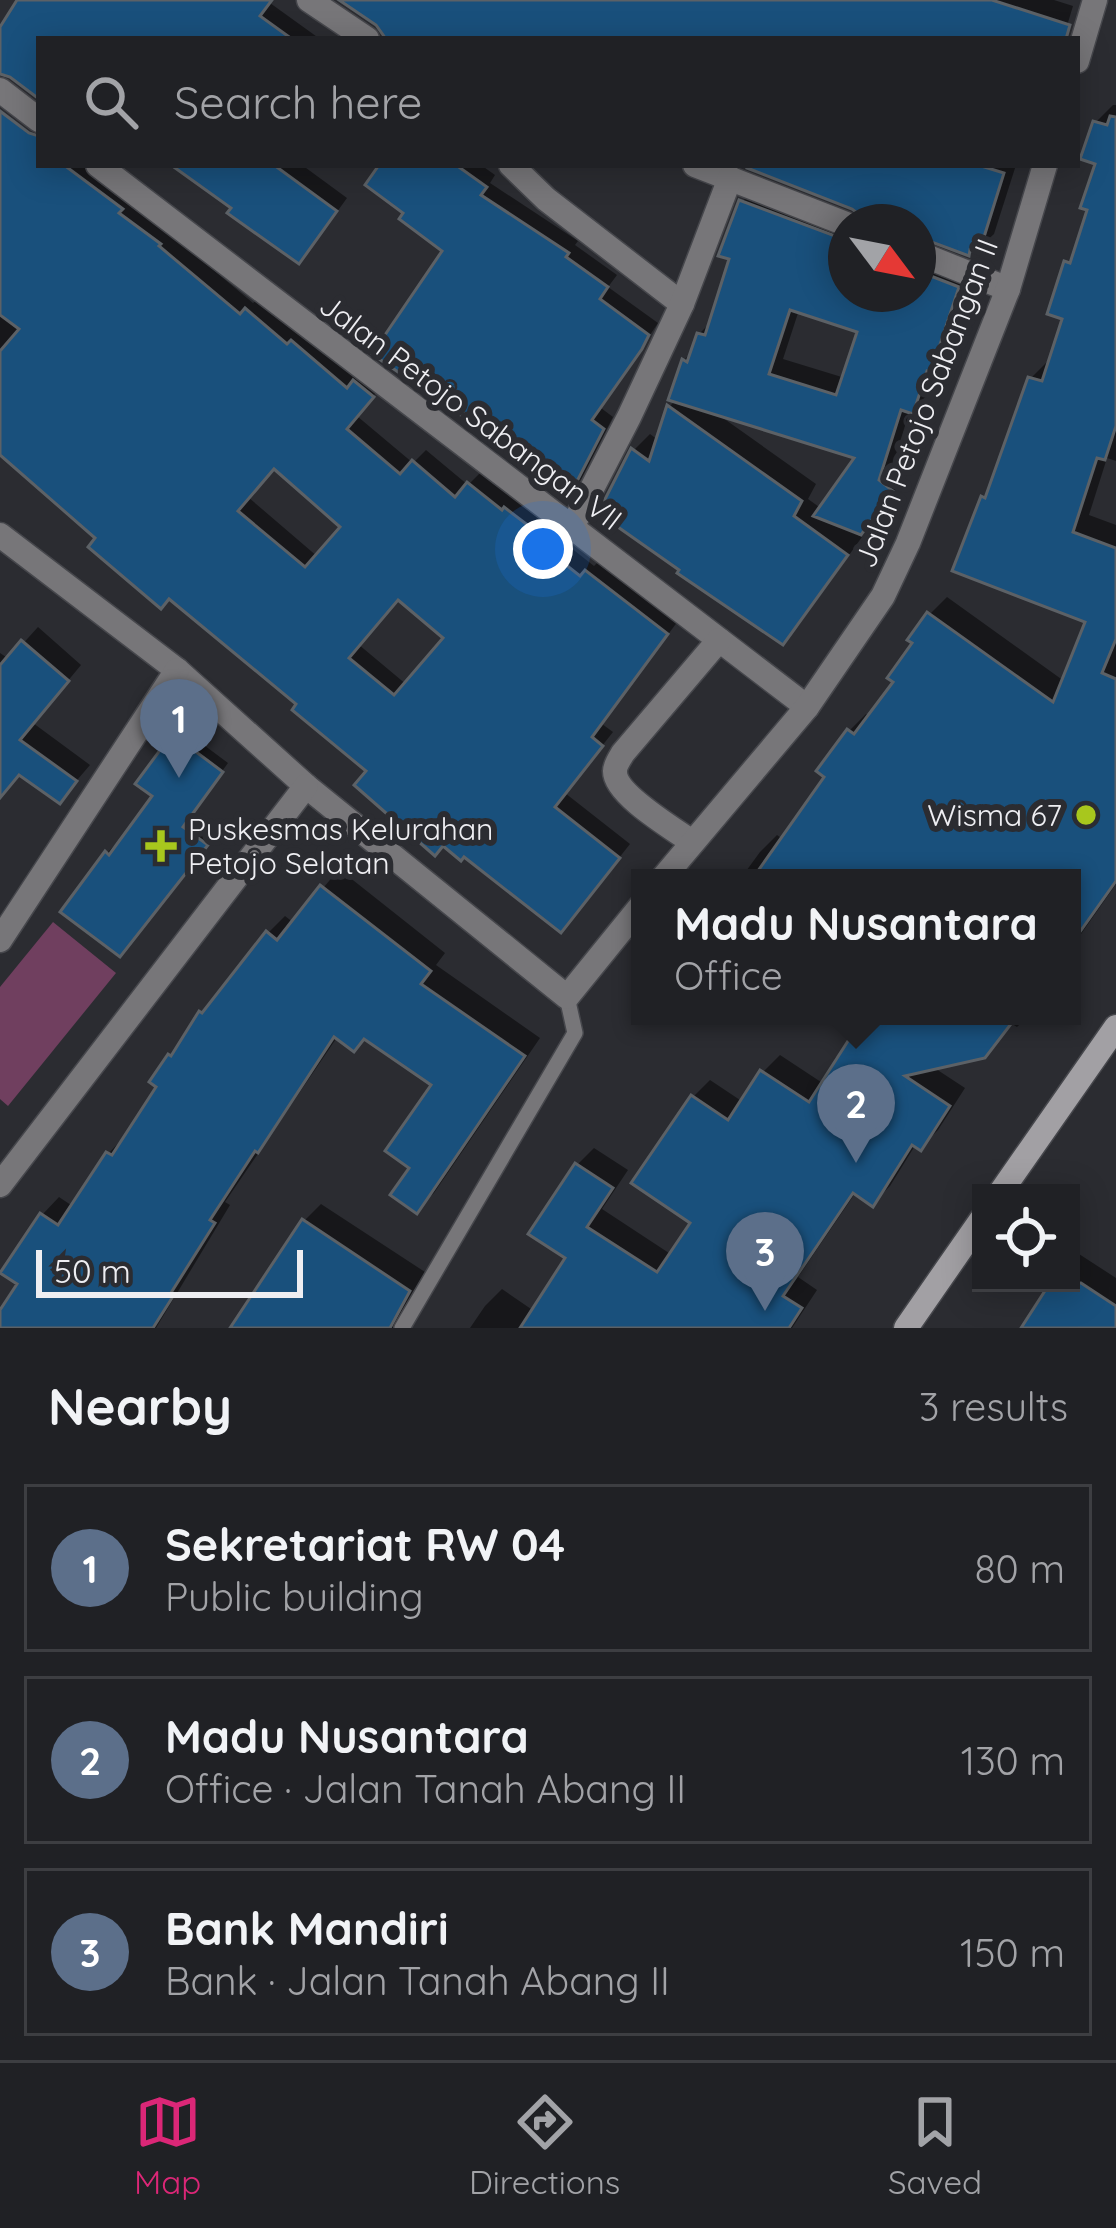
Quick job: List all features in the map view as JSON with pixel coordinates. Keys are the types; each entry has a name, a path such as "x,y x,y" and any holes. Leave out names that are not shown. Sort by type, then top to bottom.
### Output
{"street":[{"path":"309,0 363,36"},
{"path":"1080,51 1095,0"},
{"path":"0,90 36,118"},
{"name":"Jalan Petojo Sabangan VII","path":"102,168 807,707"},
{"path":"514,168 546,199 682,304"},
{"path":"703,168 828,217"},
{"name":"Jalan Petojo Sabangan II","path":"670,869 807,707 883,596 1008,289 1044,168"},
{"path":"572,527 682,304 730,178"},
{"path":"936,260 1008,289"},
{"path":"0,535 178,670 306,786 567,997 631,918"},
{"path":"692,842 630,797 614,775 623,753 719,640"},
{"path":"0,940 178,670"},
{"path":"0,1185 306,786"},
{"path":"1006,1184 1116,1027"},
{"path":"906,1328 972,1233"}],"lane":[{"path":"402,1328 574,1033 567,997"}],"shaded area":[{"path":"53,922 116,973 8,1106 0,1099 0,987"}],"building":[{"path":"17,0 272,0 260,16 288,36 36,36 36,97 0,74 0,27"},
{"path":"339,0 992,0 1070,25 1067,36 384,36 376,25"},
{"path":"0,111 36,135 36,168 68,168 123,209 119,213 240,314 245,308 347,388 353,380 374,397 347,429 400,474 412,460 455,497 467,482 542,536 537,542 580,576 585,570 668,634 592,737 603,746 555,807 620,858 561,933 464,857 461,861 443,846 435,856 354,785 366,771 292,710 296,704 169,599 161,609 88,547 95,538 0,455 0,351 19,329 0,315","holes":["274,469 340,527 305,567 238,511","398,600 443,638 394,695 349,658"]},
{"path":"1110,116 1116,117 1116,426 1105,460 1097,458 1073,532 1116,548 1116,639 1102,673 1116,679 1116,881 1081,930 1081,869 759,869 824,777 816,771 847,729 854,734 893,682 887,678 927,612 1053,702 1085,622 952,571 981,496 985,498 1028,377 1042,381 1062,319 1047,314 1087,210 1080,208 1095,164 1080,159 1093,121 1107,125"},
{"path":"175,168 278,168 337,211 299,264 227,213 231,208"},
{"path":"377,168 460,168 487,187 481,195 569,253 566,257 608,287 600,299 649,335 592,420 604,429 571,493 464,413 462,416 372,354 442,251 399,219 403,213 365,185"},
{"path":"747,168 988,168 1004,173 979,253 970,250 969,256 936,244 936,204 839,204"},
{"path":"739,200 828,233 828,312 936,312 936,278 959,287 913,414 901,410 879,480 893,491 861,535 813,516 854,458 668,400 682,359 687,362 697,333 705,335 729,259 718,256","holes":["790,310 857,332 836,395 769,374"]},
{"path":"667,405 802,501 794,516 848,555 783,645 598,513 631,448 649,461"},
{"path":"21,640 69,681 20,740 77,781 60,804 19,775 0,798 0,665"},
{"path":"172,734 223,772 183,827 208,845 120,957 60,912 152,796 135,784"},
{"path":"320,885 431,971 421,984 525,1056 417,1214 390,1195 409,1168 385,1151 431,1085 364,1039 354,1052 334,1037 210,1220 215,1223 153,1328 0,1328 0,1310 17,1284 0,1273 40,1213 58,1225 106,1152 112,1155 156,1087 149,1082 199,1011 266,931 277,940"},
{"path":"858,1025 1010,1025 985,1058 905,1076 950,1106 921,1151 912,1145 873,1207 853,1193 783,1296 802,1308 789,1328 520,1328 565,1258 528,1234 575,1163 613,1188 587,1227 657,1272 690,1223 631,1183 691,1095 728,1120 760,1070 809,1102"},
{"path":"302,1219 410,1291 390,1328 230,1328"},
{"path":"1080,1283 1116,1306 1116,1328 1021,1328 1044,1292 1080,1292"}],"place":[{"name":"Sekretariat RW 04","path":"179,778"},
{"name":"Wisma 67","path":"1086,815"},
{"name":"Puskesmas Kelurahan Petojo Selatan","path":"161,846"},
{"name":"Madu Nusantara","path":"856,1163"},
{"name":"Bank Mandiri","path":"765,1311"}]}
